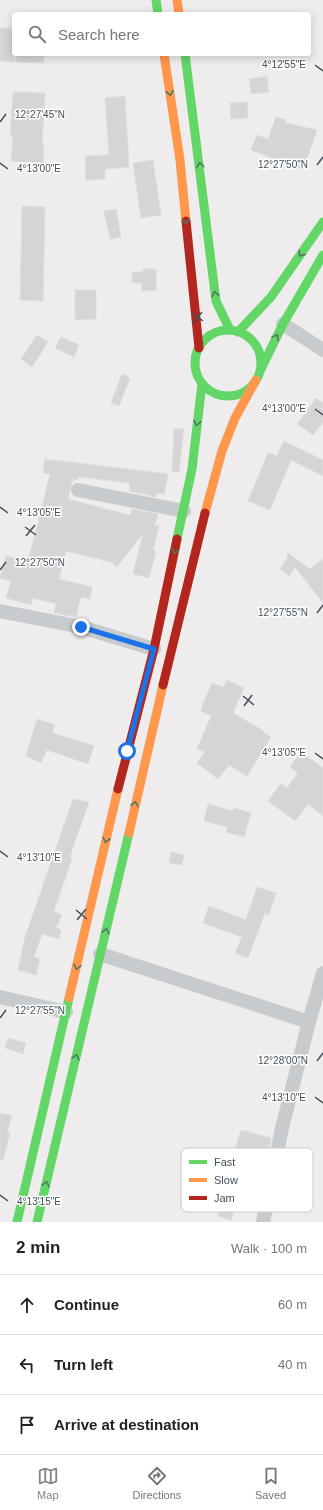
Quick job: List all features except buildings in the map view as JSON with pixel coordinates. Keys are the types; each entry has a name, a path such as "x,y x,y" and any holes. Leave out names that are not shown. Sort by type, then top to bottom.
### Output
{"main road":[{"path":"156,0 158,12"},
{"path":"177,0 179,12"},
{"path":"164,56 180,160 199,348"},
{"path":"185,56 216,301 234,331"},
{"path":"234,331 271,297 323,222"},
{"path":"37,1222 199,536 222,451 235,418 284,324 323,255"},
{"path":"223,331 234,331 252,341 257,348 260,356 258,376 249,388 240,394 230,396 220,395 210,391 202,384 196,373 195,360 199,348 209,336 223,331"},
{"path":"17,1222 121,779 154,649 184,512 194,453 202,384"}],"street":[{"path":"284,324 323,350"},
{"path":"78,490 184,512"},
{"path":"0,611 81,627 154,649"},
{"path":"100,954 309,1022"},
{"path":"278,1148 309,1022 323,973"},
{"path":"0,997 66,1012"},
{"path":"262,1222 264,1212"}],"traffic: fast":[{"path":"156,0 158,12"},
{"path":"185,56 216,301 230,330"},
{"path":"238,332 271,297 323,222"},
{"path":"260,371 283,324 323,255"},
{"path":"228,330 240,333 251,340 258,351 261,363 258,375 251,386 240,393 228,396 216,393 205,386 198,375 195,363 198,351 205,340 216,333 228,330"},
{"path":"177,539 192,469 202,384"},
{"path":"37,1222 129,833"},
{"path":"17,1222 69,998"}],"traffic: slow":[{"path":"177,0 179,12"},
{"path":"164,56 180,160 186,221"},
{"path":"205,513 222,451 235,418 256,380"},
{"path":"129,833 163,685"},
{"path":"69,998 118,789"}],"traffic: jam":[{"path":"186,221 199,348"},
{"path":"163,685 205,513"},
{"path":"118,789 154,649 177,539"}],"route":[{"path":"81,627 154,649 127,751"}]}
